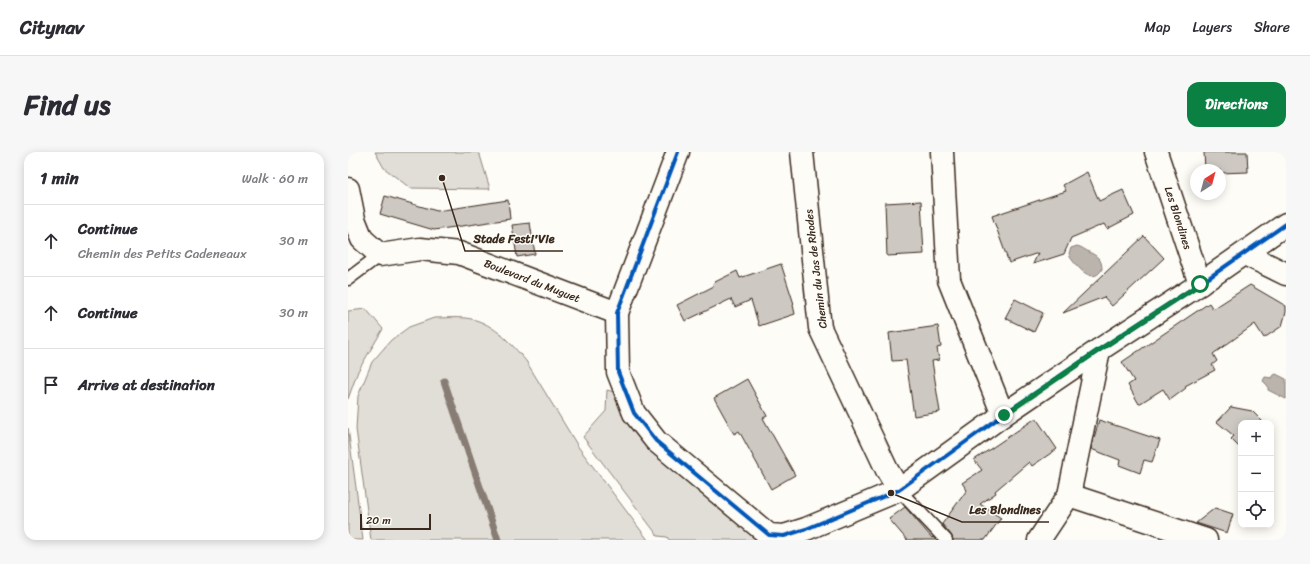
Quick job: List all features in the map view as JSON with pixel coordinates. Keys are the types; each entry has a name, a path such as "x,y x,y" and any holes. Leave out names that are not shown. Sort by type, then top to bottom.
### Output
{"street":[{"path":"678,152 616,313 618,372 634,413 656,441 770,537 784,536 806,529 899,490 1004,415 1099,350 1245,254 1286,224"},
{"name":"Chemin du Jas de Rhodes","path":"802,152 820,328 887,470 899,490"},
{"path":"942,152 949,280 1004,415"},
{"name":"Les Blondines","path":"1156,152 1200,284"},
{"path":"348,189 354,219 362,239 380,255"},
{"name":"Boulevard du Muguet","path":"380,255 420,249 459,254 616,313"},
{"path":"1245,254 1286,274"},
{"path":"1039,540 1069,495 1099,350"},
{"path":"1069,495 1206,540"}],"lane":[{"path":"348,280 380,255"},
{"path":"899,490 946,540"}],"shaded area":[{"path":"375,152 479,152 490,189 410,188 384,168"},
{"path":"1077,246 1098,258 1102,269 1098,274 1094,276 1085,273 1070,257 1069,253 1071,248"},
{"path":"366,309 383,329 358,371 348,399 348,311"},
{"path":"434,318 461,318 483,323 500,334 514,347 526,361 579,448 648,540 371,540 356,429 358,396 372,362 391,340 409,327"},
{"path":"1276,374 1286,379 1286,399 1268,390 1268,386 1263,381 1265,377 1272,378"},
{"path":"607,390 621,394 652,445 758,540 669,540 667,537 658,536 583,437 606,411"},
{"path":"348,428 363,540 348,540"}],"building":[{"path":"1204,152 1247,152 1248,172 1226,173 1226,164 1205,164"},
{"path":"1087,172 1099,201 1123,190 1134,215 1107,229 1104,224 1071,238 1064,254 1033,264 1038,253 1009,263 992,216 1066,191 1063,185"},
{"path":"385,196 437,211 508,200 510,219 434,230 380,214"},
{"path":"921,201 924,254 887,256 885,203"},
{"path":"530,223 535,254 517,257 512,225"},
{"path":"1144,236 1164,258 1112,306 1104,297 1063,313"},
{"path":"781,264 794,304 795,314 759,326 751,300 735,307 731,299 685,321 677,305 714,286 713,283 737,271 740,278"},
{"path":"1250,285 1286,306 1282,326 1264,338 1255,324 1213,354 1217,361 1212,365 1215,370 1185,386 1186,388 1170,400 1163,389 1139,404 1128,385 1134,381 1122,362 1209,303 1213,309"},
{"path":"1015,299 1043,313 1034,332 1005,318"},
{"path":"938,326 941,347 937,348 939,360 932,361 940,412 914,416 906,360 892,361 889,333"},
{"path":"747,379 767,416 763,418 795,475 771,489 739,431 734,434 714,398"},
{"path":"1231,407 1252,411 1261,420 1238,420 1238,446 1231,439 1234,436 1217,422"},
{"path":"1036,418 1057,449 1032,466 1029,462 995,491 996,493 980,504 1001,518 985,540 953,540 942,524 967,490 962,483 982,470 974,460"},
{"path":"1099,420 1160,440 1152,462 1144,460 1140,473 1119,465 1120,460 1091,449"},
{"path":"905,507 932,538 933,537 936,540 907,540 889,519"},
{"path":"1215,508 1233,514 1227,533 1196,523"}],"waterway":[{"path":"444,381 498,540"}],"cycle path":[{"path":"678,152 617,313 618,372 634,413 656,441 769,535 784,536 806,529 899,490 1003,415 1200,284 1286,224"}],"place":[{"name":"Stade Festi'Vie","path":"442,178"},
{"name":"Les Blondines","path":"891,493"}],"route":[{"path":"1004,415 1099,350 1200,284"}]}
